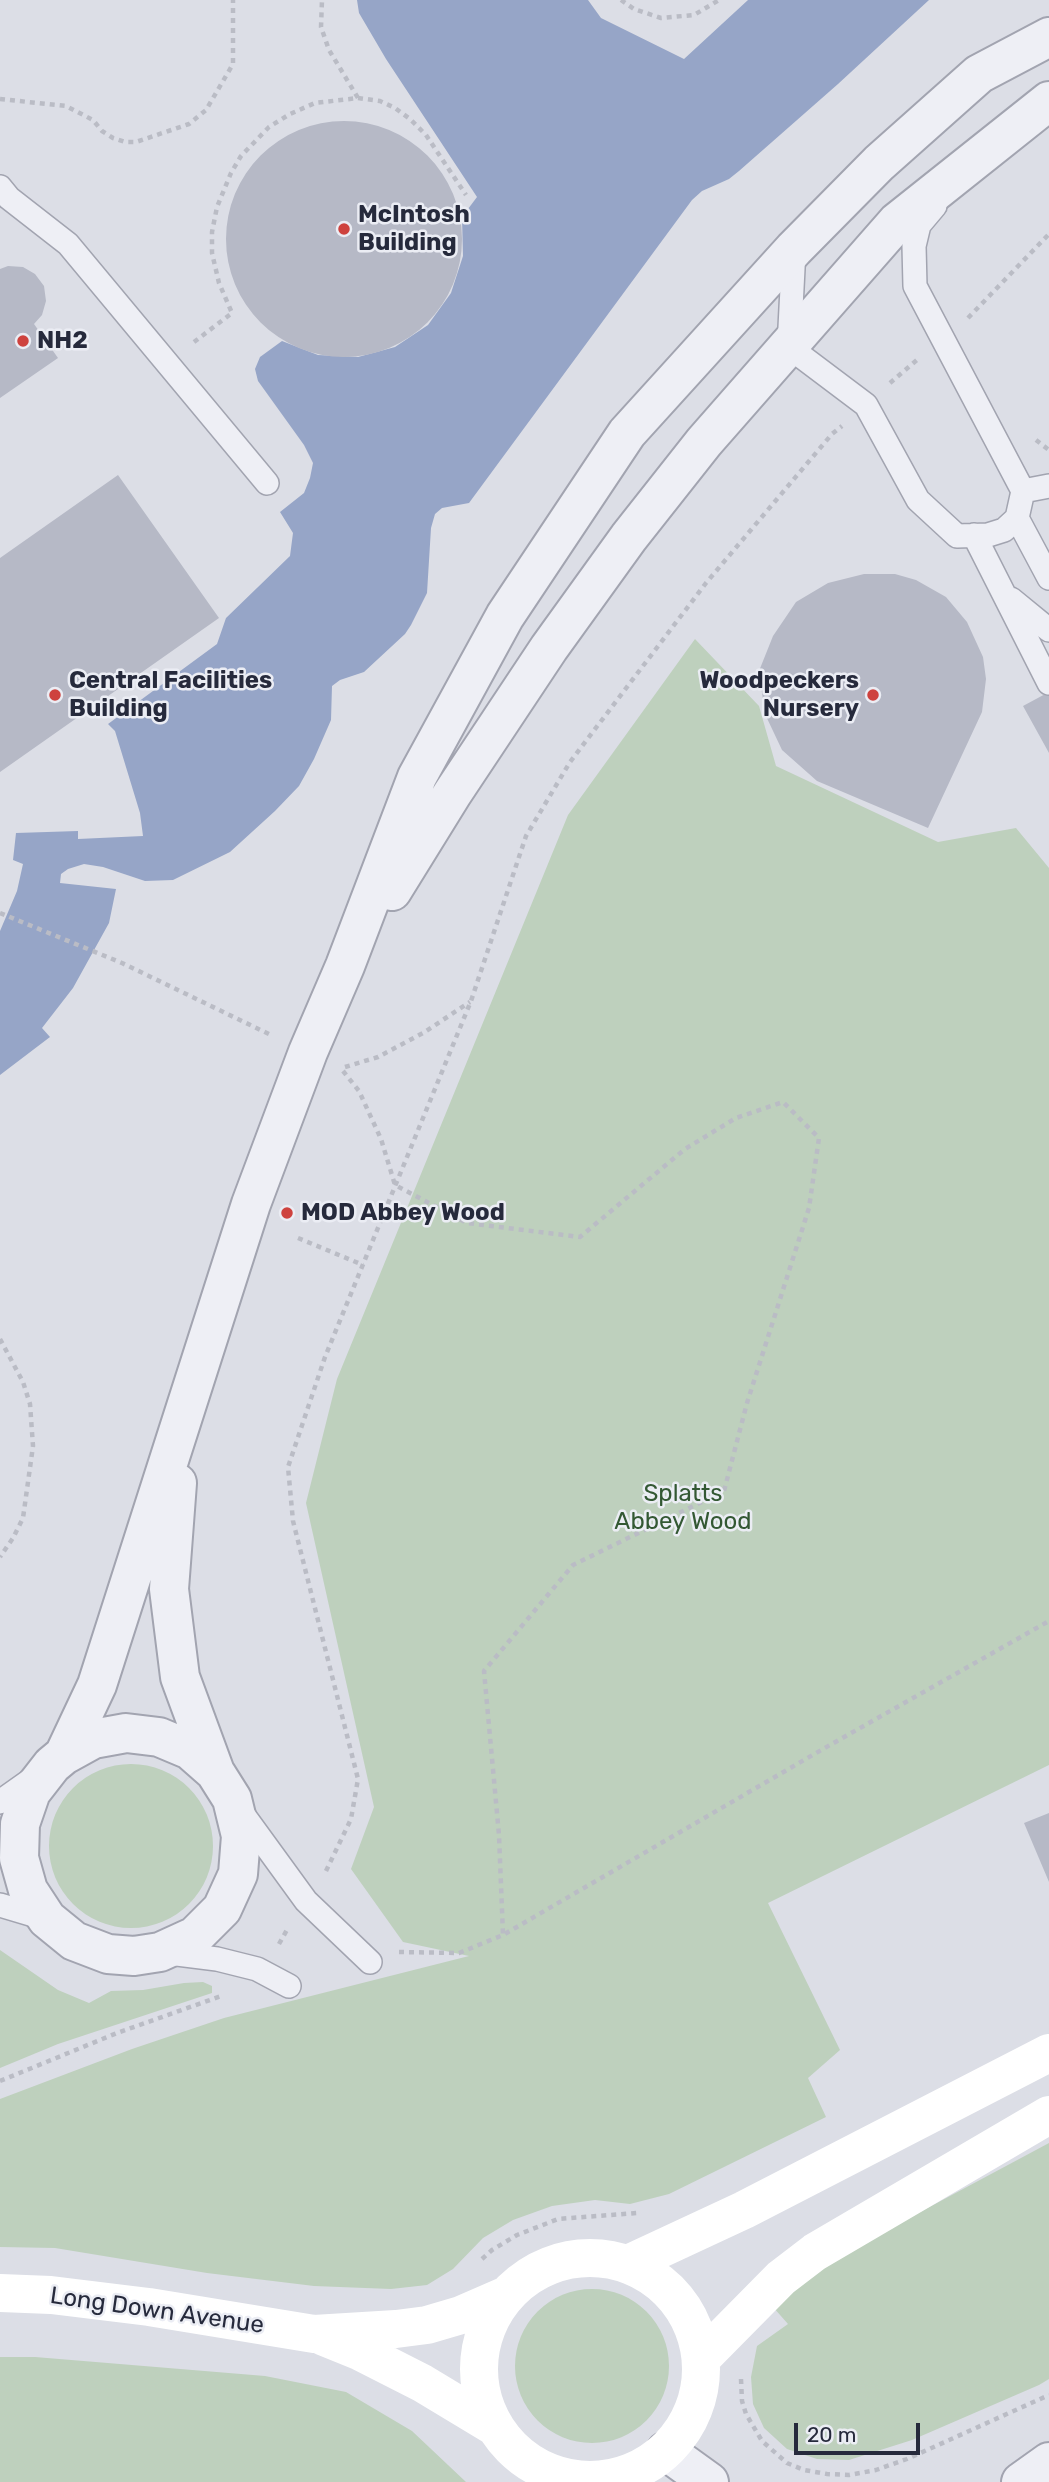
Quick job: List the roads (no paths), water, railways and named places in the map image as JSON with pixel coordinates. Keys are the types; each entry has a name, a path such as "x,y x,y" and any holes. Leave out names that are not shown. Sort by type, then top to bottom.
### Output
{"street":[{"path":"182,1421 169,1589 180,1677 241,1836 238,1874 222,1909 195,1936 160,1952 134,1956 108,1954 74,1941 47,1919 28,1890 19,1858 20,1824 31,1792 58,1760 97,1685 251,1205 308,1052 345,966 417,777 505,616 627,433 794,249 879,163 1049,15"},
{"path":"979,74 1049,37"},
{"path":"345,966 452,794 557,636 629,537 704,443 897,222 1049,101"},
{"path":"58,1760 93,1739 126,1733 159,1737 190,1750 223,1786"},
{"path":"628,2264 744,2210 1049,2053"},
{"path":"701,2359 781,2278 815,2252 1049,2115"},
{"path":"595,2258 628,2264 655,2279 678,2301 694,2328 701,2359 699,2392 687,2424 666,2451 639,2469 608,2479 575,2479 544,2470 516,2452 495,2427 482,2394 479,2359 488,2325 507,2295 532,2274 563,2261 595,2258"},
{"name":"Long Down Avenue","path":"0,2293 51,2295 149,2307 314,2333 427,2325 461,2315 507,2295"},
{"name":"Long Down Avenue","path":"314,2333 389,2366 495,2427"},
{"path":"666,2451 709,2482"},
{"path":"1021,2482 1049,2462"}],"lane":[{"path":"794,249 789,347 866,405 918,500 957,536 988,535 1004,530 1017,518 1023,491 915,286 914,246 919,225 937,203 945,184"},
{"path":"0,187 9,198 68,244 267,483"},
{"path":"1023,491 1049,486"},
{"path":"1017,518 1049,578"},
{"path":"974,535 1049,683"},
{"path":"1003,593 1049,630"},
{"path":"0,1802 58,1760"},
{"path":"223,1786 306,1901 370,1962"},
{"path":"0,1905 47,1919"},
{"path":"160,1952 217,1959 257,1969 289,1986"}],"water":[{"path":"357,0 588,0 601,18 684,59 748,0 929,0 739,171 729,179 702,191 692,200 469,503 442,508 435,514 431,528 427,593 411,625 405,634 364,672 340,680 332,686 331,720 314,759 299,786 275,811 230,852 173,880 145,881 103,867 84,864 61,874 60,883 116,889 109,923 73,988 42,1028 50,1037 0,1075 0,931 17,891 23,864 13,860 16,833 78,831 78,839 143,836 140,813 115,731 108,724 217,644 226,618 290,556 293,533 280,512 304,493 313,463 304,445 258,381 255,369 260,357 282,341 318,355 358,357 395,347 428,325 451,293 463,256 462,217 477,197 386,59 359,13"}],"place":[{"name":"McIntosh Building","path":"344,229"},
{"name":"NH2","path":"23,341"},
{"name":"Central Facilities Building","path":"55,695"},
{"name":"Woodpeckers Nursery","path":"873,695"},
{"name":"MOD Abbey Wood","path":"287,1213"}],"park label":[{"name":"Splatts Abbey Wood","path":"683,1508"}]}
